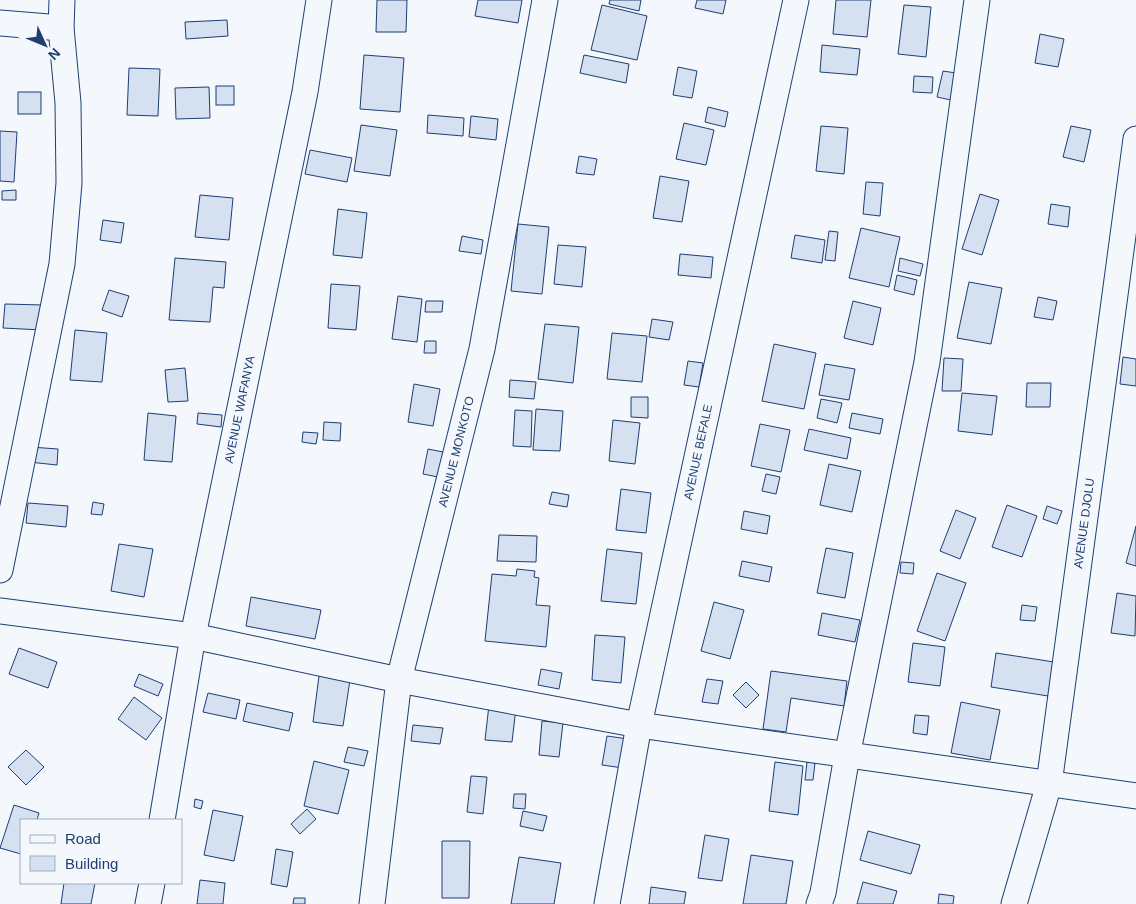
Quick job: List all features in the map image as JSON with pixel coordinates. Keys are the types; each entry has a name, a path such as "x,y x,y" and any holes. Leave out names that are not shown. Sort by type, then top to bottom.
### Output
{"street":[{"path":"0,570 62,264 69,183 68,103 61,28 62,0"},
{"name":"AVENUE WAFANYA","path":"162,819 193,636 305,92 319,0"},
{"name":"AVENUE MONKOTO","path":"372,904 399,680 482,349 545,0"},
{"name":"AVENUE BEFALE","path":"607,904 639,724 796,0"},
{"path":"819,904 823,893 847,756 927,362 978,0"},
{"path":"0,23 61,28"},
{"name":"AVENUE DJOLU","path":"1014,904 1048,784 1136,139"},
{"path":"0,611 193,636 399,680 639,724 847,756 1136,796"},
{"path":"148,904 152,884"}],"building":[{"path":"377,0 407,0 406,32 376,32"},
{"path":"478,0 522,0 518,23 475,16"},
{"path":"610,0 641,0 639,11 609,4"},
{"path":"697,0 726,0 723,14 695,8"},
{"path":"836,0 871,0 867,37 833,34"},
{"path":"602,5 647,16 637,60 591,50"},
{"path":"904,5 931,7 926,57 898,54"},
{"path":"227,20 228,36 186,39 185,22"},
{"path":"1040,34 1064,39 1058,67 1035,63"},
{"path":"822,45 860,49 857,75 820,72"},
{"path":"364,55 404,58 400,112 360,109"},
{"path":"584,55 629,64 626,83 580,73"},
{"path":"678,67 697,71 692,98 673,95"},
{"path":"129,68 160,69 158,116 127,115"},
{"path":"943,71 956,73 951,100 937,97"},
{"path":"914,76 933,77 932,93 913,92"},
{"path":"216,86 234,86 234,105 216,105"},
{"path":"209,87 210,118 176,119 175,88"},
{"path":"18,92 41,92 41,114 18,114"},
{"path":"708,107 728,112 725,127 705,122"},
{"path":"428,115 464,118 463,136 427,133"},
{"path":"471,116 498,119 496,140 469,137"},
{"path":"684,123 714,130 706,165 676,159"},
{"path":"361,125 397,130 390,176 354,171"},
{"path":"821,126 848,128 844,174 816,171"},
{"path":"1071,126 1091,130 1084,162 1063,157"},
{"path":"0,131 17,132 14,182 0,181"},
{"path":"310,150 352,158 347,182 305,174"},
{"path":"579,156 597,159 594,175 576,173"},
{"path":"660,176 689,181 682,222 653,218"},
{"path":"866,182 883,183 880,216 863,214"},
{"path":"16,190 16,200 2,200 2,191"},
{"path":"980,194 999,200 982,255 962,249"},
{"path":"200,195 233,198 229,240 195,237"},
{"path":"1051,204 1070,207 1068,227 1048,224"},
{"path":"338,209 367,213 362,258 333,255"},
{"path":"103,220 124,223 121,243 100,240"},
{"path":"518,224 549,227 542,294 511,291"},
{"path":"861,228 900,237 889,287 849,278"},
{"path":"829,231 838,232 835,261 825,260"},
{"path":"795,235 825,240 822,263 791,258"},
{"path":"462,236 483,240 481,254 459,251"},
{"path":"558,245 586,247 582,287 554,284"},
{"path":"680,254 713,257 711,278 678,275"},
{"path":"175,258 226,262 224,288 213,287 210,322 169,320"},
{"path":"900,258 923,264 920,276 898,271"},
{"path":"897,275 917,280 914,295 894,290"},
{"path":"969,282 1002,288 991,344 957,338"},
{"path":"331,284 360,286 356,330 328,328"},
{"path":"109,290 129,296 122,317 102,310"},
{"path":"398,296 422,299 417,342 392,339"},
{"path":"1038,297 1057,301 1053,320 1034,317"},
{"path":"426,301 443,301 442,312 425,312"},
{"path":"853,301 881,308 873,345 844,338"},
{"path":"5,304 43,305 42,330 3,328"},
{"path":"652,319 673,322 669,340 649,337"},
{"path":"545,324 579,327 573,383 538,379"},
{"path":"75,330 107,333 102,382 70,380"},
{"path":"612,333 647,336 642,382 607,379"},
{"path":"425,341 436,341 436,353 424,353"},
{"path":"774,344 816,353 804,409 762,401"},
{"path":"1123,357 1136,359 1136,386 1120,384"},
{"path":"944,358 963,359 961,391 942,391"},
{"path":"688,361 703,363 699,387 684,385"},
{"path":"825,364 855,369 849,400 819,395"},
{"path":"185,368 188,401 168,402 165,370"},
{"path":"510,380 536,382 534,399 509,397"},
{"path":"1027,383 1051,383 1050,407 1026,407"},
{"path":"414,384 440,389 433,426 408,422"},
{"path":"962,393 997,396 992,435 958,431"},
{"path":"631,397 648,397 648,418 631,417"},
{"path":"821,399 842,403 837,423 817,418"},
{"path":"536,409 563,411 560,451 533,450"},
{"path":"515,410 532,411 531,447 513,446"},
{"path":"148,413 176,416 172,462 144,460"},
{"path":"198,413 222,415 221,427 197,424"},
{"path":"852,413 883,419 880,434 849,428"},
{"path":"613,420 640,423 635,464 609,461"},
{"path":"324,422 341,423 340,441 323,440"},
{"path":"760,424 790,430 781,472 751,466"},
{"path":"809,429 851,438 847,459 804,450"},
{"path":"303,432 318,433 316,444 302,442"},
{"path":"30,447 58,449 57,465 29,462"},
{"path":"428,449 453,454 448,479 423,474"},
{"path":"829,464 861,471 852,512 820,505"},
{"path":"766,474 780,477 776,494 762,491"},
{"path":"621,489 651,493 646,533 616,530"},
{"path":"552,492 569,495 567,507 549,504"},
{"path":"93,502 104,504 102,515 91,514"},
{"path":"28,503 68,506 66,527 26,523"},
{"path":"1007,505 1037,516 1022,557 992,547"},
{"path":"1047,506 1062,511 1057,524 1043,519"},
{"path":"956,510 976,518 960,559 940,551"},
{"path":"744,511 770,516 767,534 741,529"},
{"path":"1136,526 1136,566 1126,563"},
{"path":"499,535 537,536 536,562 497,561"},
{"path":"119,544 153,549 144,597 111,591"},
{"path":"826,548 853,553 845,598 817,593"},
{"path":"607,549 642,553 636,604 601,601"},
{"path":"742,561 772,567 769,582 739,576"},
{"path":"901,562 914,563 913,574 900,573"},
{"path":"517,569 535,571 534,577 539,578 536,605 550,606 546,647 485,641 492,574 516,576"},
{"path":"937,573 966,583 945,641 917,631"},
{"path":"1117,593 1136,596 1135,636 1111,633"},
{"path":"251,597 321,610 315,639 246,626"},
{"path":"714,602 744,610 730,659 701,651"},
{"path":"1022,605 1037,607 1035,621 1020,620"},
{"path":"822,613 860,620 855,642 818,635"},
{"path":"595,635 625,637 621,683 592,680"},
{"path":"913,643 945,647 940,686 908,682"},
{"path":"19,648 57,662 48,688 9,674"},
{"path":"996,653 1054,662 1048,696 991,687"},
{"path":"541,669 562,673 559,689 538,685"},
{"path":"771,671 847,681 844,706 791,698 786,732 763,729"},
{"path":"139,674 163,684 158,696 134,686"},
{"path":"319,676 350,680 343,726 313,722"},
{"path":"707,679 723,681 718,704 702,702"},
{"path":"746,682 759,695 746,708 733,695"},
{"path":"208,693 240,700 236,719 203,712"},
{"path":"134,697 162,718 146,740 118,719"},
{"path":"961,702 1000,710 990,760 951,753"},
{"path":"247,703 293,713 289,731 243,721"},
{"path":"489,705 516,708 512,742 485,740"},
{"path":"915,715 929,716 927,735 913,733"},
{"path":"542,721 563,723 559,757 539,755"},
{"path":"413,725 443,728 440,744 411,741"},
{"path":"607,736 628,739 623,768 602,765"},
{"path":"348,747 368,751 364,766 344,762"},
{"path":"26,750 44,767 26,785 8,767"},
{"path":"314,761 349,770 338,814 304,806"},
{"path":"775,762 803,766 798,815 769,811"},
{"path":"807,762 815,763 813,780 805,780"},
{"path":"471,776 487,777 483,814 467,812"},
{"path":"514,794 526,794 525,809 513,808"},
{"path":"195,799 203,801 201,809 194,807"},
{"path":"14,805 39,813 37,819 20,819 20,854 0,848"},
{"path":"307,809 316,819 300,834 291,824"},
{"path":"213,810 243,816 234,861 204,855"},
{"path":"523,811 547,816 543,831 520,826"},
{"path":"868,831 920,845 911,874 860,860"},
{"path":"705,835 729,839 722,881 698,878"},
{"path":"442,841 470,841 469,898 442,898"},
{"path":"276,849 293,852 287,887 271,884"},
{"path":"751,855 793,861 786,904 743,904"},
{"path":"519,857 561,863 554,904 511,904"},
{"path":"200,880 225,883 223,904 197,904"},
{"path":"863,882 897,891 893,904 857,904"},
{"path":"64,884 95,884 91,904 61,904"},
{"path":"651,887 686,892 684,904 649,904"},
{"path":"939,894 954,896 953,904 938,904"},
{"path":"294,898 305,898 305,904 293,904"}]}
